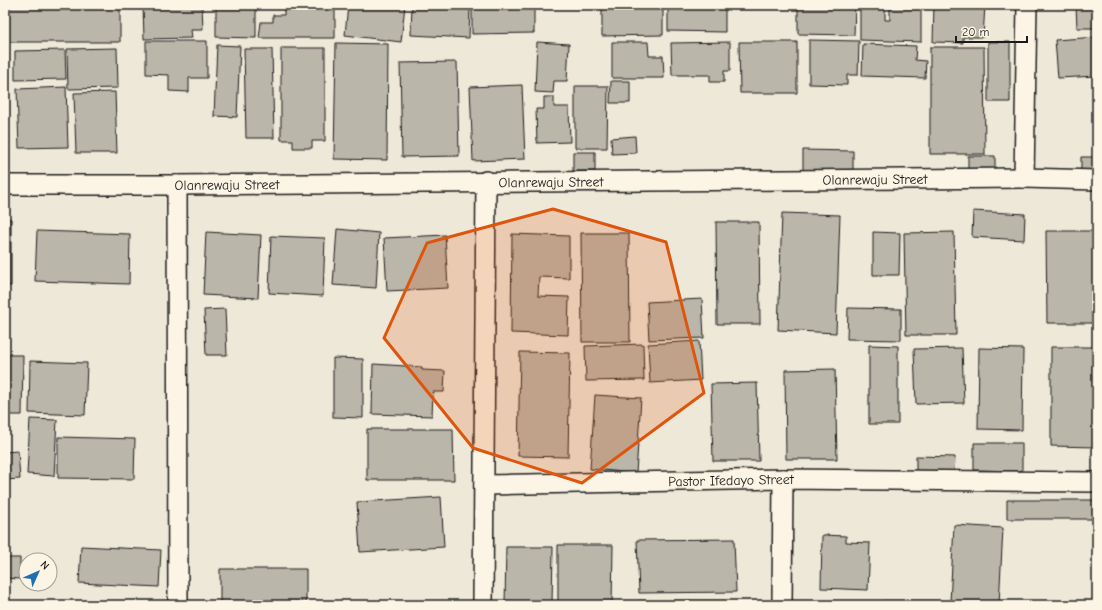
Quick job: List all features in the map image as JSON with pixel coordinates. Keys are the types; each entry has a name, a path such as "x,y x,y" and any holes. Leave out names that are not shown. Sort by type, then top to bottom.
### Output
{"street":[{"path":"1024,178 1027,5"},
{"name":"Olanrewaju Street","path":"5,184 177,185 486,181 1024,178 1097,180"},
{"path":"483,605 486,181"},
{"path":"177,185 178,605"},
{"path":"782,605 783,479"},
{"name":"Pastor Ifedayo Street","path":"484,485 783,479 1097,482"}],"highlighted area":[{"path":"553,209 666,242 704,393 582,483 473,448 384,338 427,243"}],"building":[{"path":"5,5 120,5 120,42 6,42"},
{"path":"143,5 202,5 203,30 191,30 192,38 144,39"},
{"path":"216,5 256,5 256,38 216,37"},
{"path":"348,5 405,5 401,42 345,35"},
{"path":"412,5 470,5 469,38 411,35"},
{"path":"472,5 534,5 534,33 472,34"},
{"path":"606,5 663,5 663,35 602,36 602,8 606,8"},
{"path":"668,5 725,5 725,32 668,31"},
{"path":"798,5 855,5 854,35 798,34"},
{"path":"860,5 885,5 885,20 890,20 890,5 921,5 921,42 860,40"},
{"path":"934,5 985,5 983,37 963,37 963,43 933,42"},
{"path":"1076,5 1097,5 1097,28 1077,28"},
{"path":"335,8 335,38 259,38 261,22 273,22 273,15 284,15 284,9"},
{"path":"1097,37 1097,76 1058,78 1055,40"},
{"path":"809,40 859,41 858,75 847,75 847,85 809,84"},
{"path":"146,41 207,41 207,78 189,78 189,92 169,91 169,75 146,74"},
{"path":"537,42 569,44 567,81 554,81 553,93 535,92"},
{"path":"612,42 648,42 649,56 663,56 664,78 612,78"},
{"path":"730,42 730,71 724,71 724,82 710,82 710,75 672,75 671,43"},
{"path":"739,42 797,42 797,93 740,93"},
{"path":"988,42 1010,42 1010,102 988,102"},
{"path":"336,43 388,44 387,160 334,159"},
{"path":"863,44 916,46 915,60 926,61 925,78 862,76"},
{"path":"217,45 240,46 237,117 214,116"},
{"path":"930,47 984,47 985,154 930,154"},
{"path":"117,48 118,88 68,89 67,49"},
{"path":"281,48 325,48 325,141 312,141 312,148 293,148 293,140 281,140"},
{"path":"244,49 272,49 274,138 246,138"},
{"path":"65,50 66,79 15,80 15,51"},
{"path":"457,62 459,156 402,157 400,63"},
{"path":"611,81 630,81 630,103 610,103"},
{"path":"522,85 525,159 473,161 470,87"},
{"path":"575,86 608,86 607,148 575,148"},
{"path":"66,87 68,147 19,148 17,89"},
{"path":"115,92 117,153 76,153 74,93"},
{"path":"544,97 554,97 554,107 569,107 570,142 537,143 536,109 544,109"},
{"path":"635,136 636,153 612,154 611,138"},
{"path":"803,150 853,151 853,171 803,170"},
{"path":"573,152 595,152 595,171 573,171"},
{"path":"968,156 995,156 995,170 968,171"},
{"path":"1081,157 1097,157 1097,174 1081,174"},
{"path":"973,211 1025,214 1024,240 972,237"},
{"path":"782,213 840,215 836,333 778,330"},
{"path":"5,219 11,219 11,286 5,286"},
{"path":"716,222 759,222 760,324 717,324"},
{"path":"337,229 379,233 376,288 333,285"},
{"path":"37,231 130,234 129,284 35,281"},
{"path":"1046,231 1094,231 1096,323 1047,323"},
{"path":"206,232 261,235 258,298 203,295"},
{"path":"873,232 900,233 899,275 873,275"},
{"path":"954,232 956,335 906,335 904,233"},
{"path":"581,233 629,233 630,342 582,342"},
{"path":"512,234 569,236 569,278 539,277 538,296 569,297 568,335 511,333"},
{"path":"445,235 448,288 387,291 384,238"},
{"path":"271,236 325,238 323,296 269,293"},
{"path":"702,299 704,338 649,340 647,302"},
{"path":"848,308 901,309 901,340 847,339"},
{"path":"225,309 227,355 206,355 204,310"},
{"path":"699,341 701,380 650,383 648,344"},
{"path":"643,344 644,380 586,381 585,346"},
{"path":"869,345 898,346 898,424 869,424"},
{"path":"1051,347 1097,347 1097,447 1051,446"},
{"path":"962,348 964,403 916,404 914,349"},
{"path":"979,348 1023,349 1022,430 978,429"},
{"path":"520,352 570,353 568,457 518,456"},
{"path":"5,355 23,355 22,415 5,415"},
{"path":"333,358 363,359 363,418 333,417"},
{"path":"30,361 87,363 85,415 29,413"},
{"path":"373,364 422,367 422,370 445,371 444,392 433,392 432,416 372,414"},
{"path":"835,369 837,459 786,459 785,370"},
{"path":"757,383 759,461 713,461 711,384"},
{"path":"595,395 641,398 636,473 590,469"},
{"path":"30,419 57,420 54,476 27,474"},
{"path":"367,429 453,429 454,480 367,480"},
{"path":"58,437 135,439 134,479 58,478"},
{"path":"974,443 1022,443 1022,471 974,470"},
{"path":"18,451 20,479 5,480 5,452"},
{"path":"916,456 955,457 954,473 916,472"},
{"path":"441,497 444,547 360,552 357,502"},
{"path":"1007,500 1097,500 1097,519 1007,519"},
{"path":"954,525 1003,528 999,605 950,603"},
{"path":"822,535 846,536 846,542 870,543 868,590 821,588"},
{"path":"734,539 736,592 639,593 637,540"},
{"path":"558,545 613,545 612,605 558,605"},
{"path":"81,546 161,550 159,587 79,583"},
{"path":"506,547 553,547 552,605 505,605"},
{"path":"5,558 18,558 18,579 5,578"},
{"path":"220,569 306,569 306,605 220,605"},
{"path":"638,601 725,601 725,605 638,605"},
{"path":"882,601 937,601 937,605 882,605"}]}
